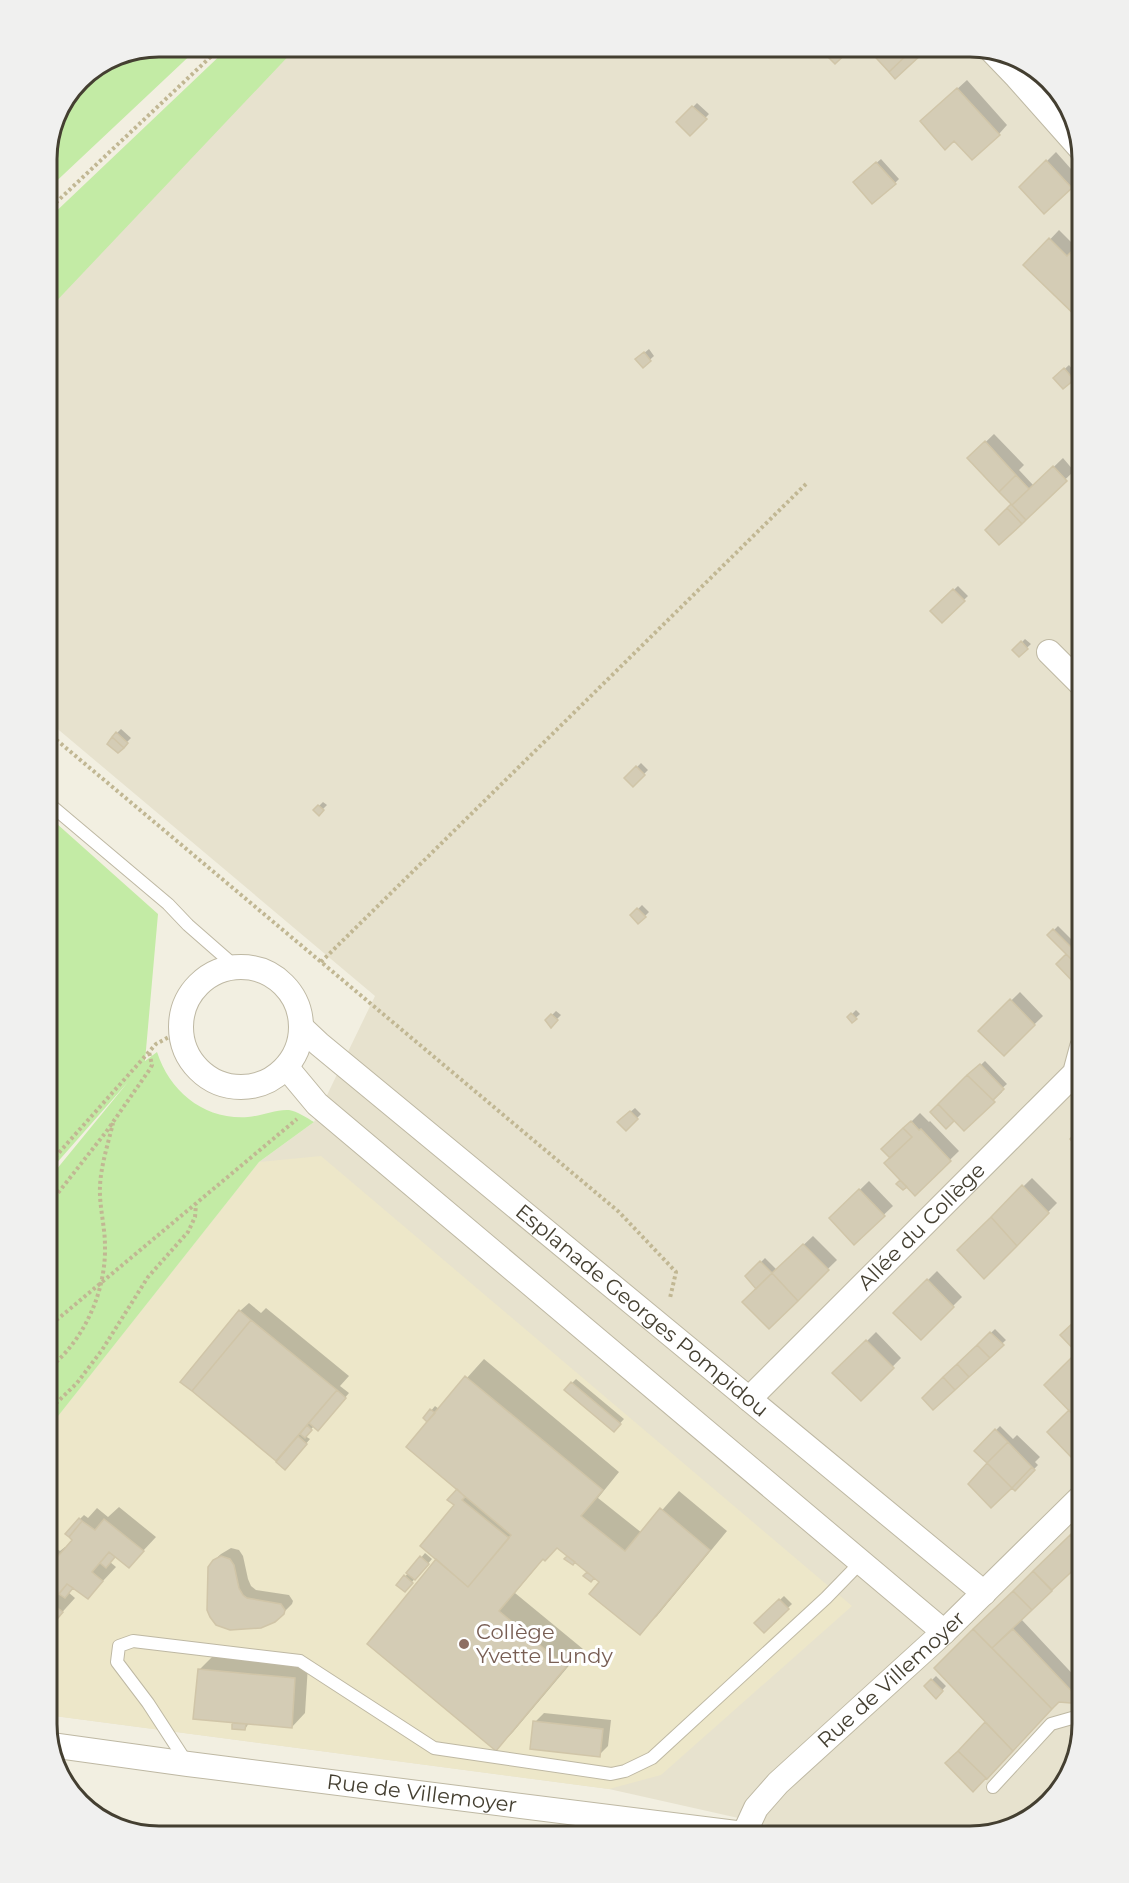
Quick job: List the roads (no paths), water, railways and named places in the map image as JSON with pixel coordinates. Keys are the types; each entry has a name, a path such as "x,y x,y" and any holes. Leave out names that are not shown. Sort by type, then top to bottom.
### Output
{"street":[{"path":"1002,62 1070,136"},
{"path":"1049,652 1072,674"},
{"path":"236,967 261,970 283,982 297,1003 302,1028 298,1050 287,1068 267,1083 244,1089 220,1085 199,1072 185,1053 180,1031 183,1007 195,987 213,973 236,967"},
{"name":"Esplanade Georges Pompidou","path":"302,1028 984,1593"},
{"path":"287,1068 317,1104 944,1632"},
{"name":"Allée du Collège","path":"748,1399 1072,1077"},
{"name":"Rue de Villemoyer","path":"748,1826 756,1808 778,1783 944,1632 1072,1507"},
{"name":"Rue de Villemoyer","path":"59,1746 674,1826"}],"lane":[{"path":"57,810 168,904 188,925 236,967"},
{"path":"188,1764 148,1703 117,1662 119,1646 133,1641 300,1660 434,1748 611,1774 625,1771 652,1758 826,1598 861,1562"},
{"path":"993,1787 1051,1724 1072,1718"}],"place":[{"name":"Collège Yvette Lundy","path":"464,1644"}]}
